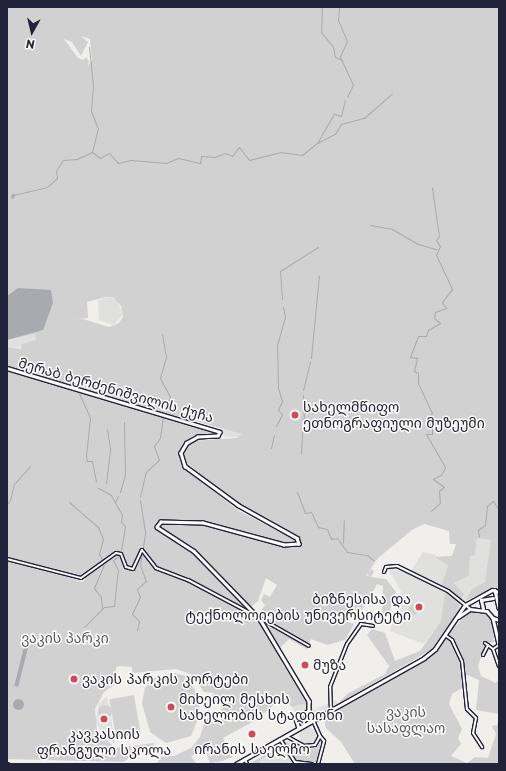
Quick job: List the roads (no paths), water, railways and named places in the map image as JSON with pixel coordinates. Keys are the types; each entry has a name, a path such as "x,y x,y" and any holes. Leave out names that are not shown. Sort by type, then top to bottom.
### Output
{"street":[{"name":"მერაბ ბერძენიშვილის ქუჩა","path":"7,368 219,430 218,436 198,437 185,445 181,455 185,466 238,505 297,538 299,544 284,545 203,523 161,522 156,526 194,551 258,617 309,701 309,711 296,719 299,728"},
{"path":"7,559 81,578 116,553 121,554 126,567 132,569 142,550 156,568 188,580 258,617 308,646"},
{"path":"384,572 386,567 397,566 462,601 470,609"},
{"path":"495,590 499,592"},
{"path":"236,764 332,711 393,672 424,658 445,635 465,605 495,590"},
{"path":"495,590 499,608"},
{"path":"482,596 493,598 498,604"},
{"path":"493,598 481,600 483,609 493,618 499,620"},
{"path":"462,601 462,608"},
{"path":"456,619 470,609 483,609"},
{"path":"493,618 499,645 493,649"},
{"path":"332,711 330,687 347,644 361,624 373,626"},
{"path":"445,635 452,640 462,661 467,709 476,718 472,733 482,747"},
{"path":"485,643 493,649 499,666"},
{"path":"483,655 488,645"},
{"path":"314,720 320,736 324,741 318,764"},
{"path":"286,736 308,747 315,745 320,736"},
{"path":"280,739 295,762 312,764"},
{"path":"245,759 247,764"}],"waterway":[{"path":"322,7 321,32 333,47 335,57 342,60"},
{"path":"339,7 338,20 347,41 340,57 353,85 347,97"},
{"path":"89,47 93,84 91,110"},
{"path":"317,143 335,134 341,124 364,118 392,94"},
{"path":"13,195 47,187 57,178 56,171 63,160 77,159 92,152 100,158 109,153 118,163 131,160 166,163 178,158 200,163 201,156 215,157 225,153 232,156 239,147 249,160 280,152 302,155 317,143 334,114 341,116 345,100"},
{"path":"91,111 98,128 92,152"},
{"path":"431,511 440,503 439,491 444,487 433,479 441,475 445,467 426,434 432,434 432,426 426,421 432,413 418,383 418,373 414,371 417,358 410,357 418,336 426,336 428,330 440,323 434,318 435,312 446,308 442,302 452,289 436,255 440,246 436,240 439,236 432,188"},
{"path":"370,225 392,229 418,244 436,249"},
{"path":"282,299 280,271 318,247"},
{"path":"311,358 319,275"},
{"path":"276,426 282,414 278,410 282,401 278,388 277,345 285,317 283,307"},
{"path":"162,334 166,357 160,378 170,397 166,409"},
{"path":"303,390 310,362"},
{"path":"79,393 90,418 86,456 87,461 92,461 96,482"},
{"path":"303,395 304,429"},
{"path":"140,497 146,472 159,460 154,446 160,438 163,417"},
{"path":"120,492 125,475 124,422"},
{"path":"106,483 110,448 107,429"},
{"path":"301,453 302,432"},
{"path":"271,448 274,435"},
{"path":"10,500 14,484 30,466"},
{"path":"98,488 111,495 122,515 121,522 125,526 121,551"},
{"path":"297,492 305,513 311,512 318,527 327,529 331,539 337,538 347,552 367,555 373,560"},
{"path":"115,502 118,496"},
{"path":"140,500 145,533 143,548"},
{"path":"479,537 478,530 485,525 487,506 493,501 499,510"},
{"path":"69,502 98,527 103,539 99,554 103,561"},
{"path":"343,543 344,520"},
{"path":"137,630 139,621 132,614 140,597 137,589 146,581 140,565 142,553"},
{"path":"84,627 104,607 114,606 118,570 113,560 119,556"},
{"path":"102,609 101,597 94,588 104,565"}],"place":[{"name":"სახელმწიფო ეთნოგრაფიული მუზეუმი","path":"295,415"},
{"name":"ბიზნესისა და ტექნოლოიების უნივერსიტეტი","path":"419,607"},
{"name":"მუზა","path":"305,665"},
{"name":"ვაკის პარკის კორტები","path":"74,679"},
{"name":"მიხეილ მესხის სახელობის სტადიონი","path":"171,707"},
{"name":"კავკასიის ფრანგული სკოლა","path":"104,719"},
{"name":"ირანის საელჩო","path":"252,734"}],"park label":[{"name":"ვაკის პარკი","path":"65,638"},
{"name":"ვაკის სასაფლაო","path":"406,720"}]}
